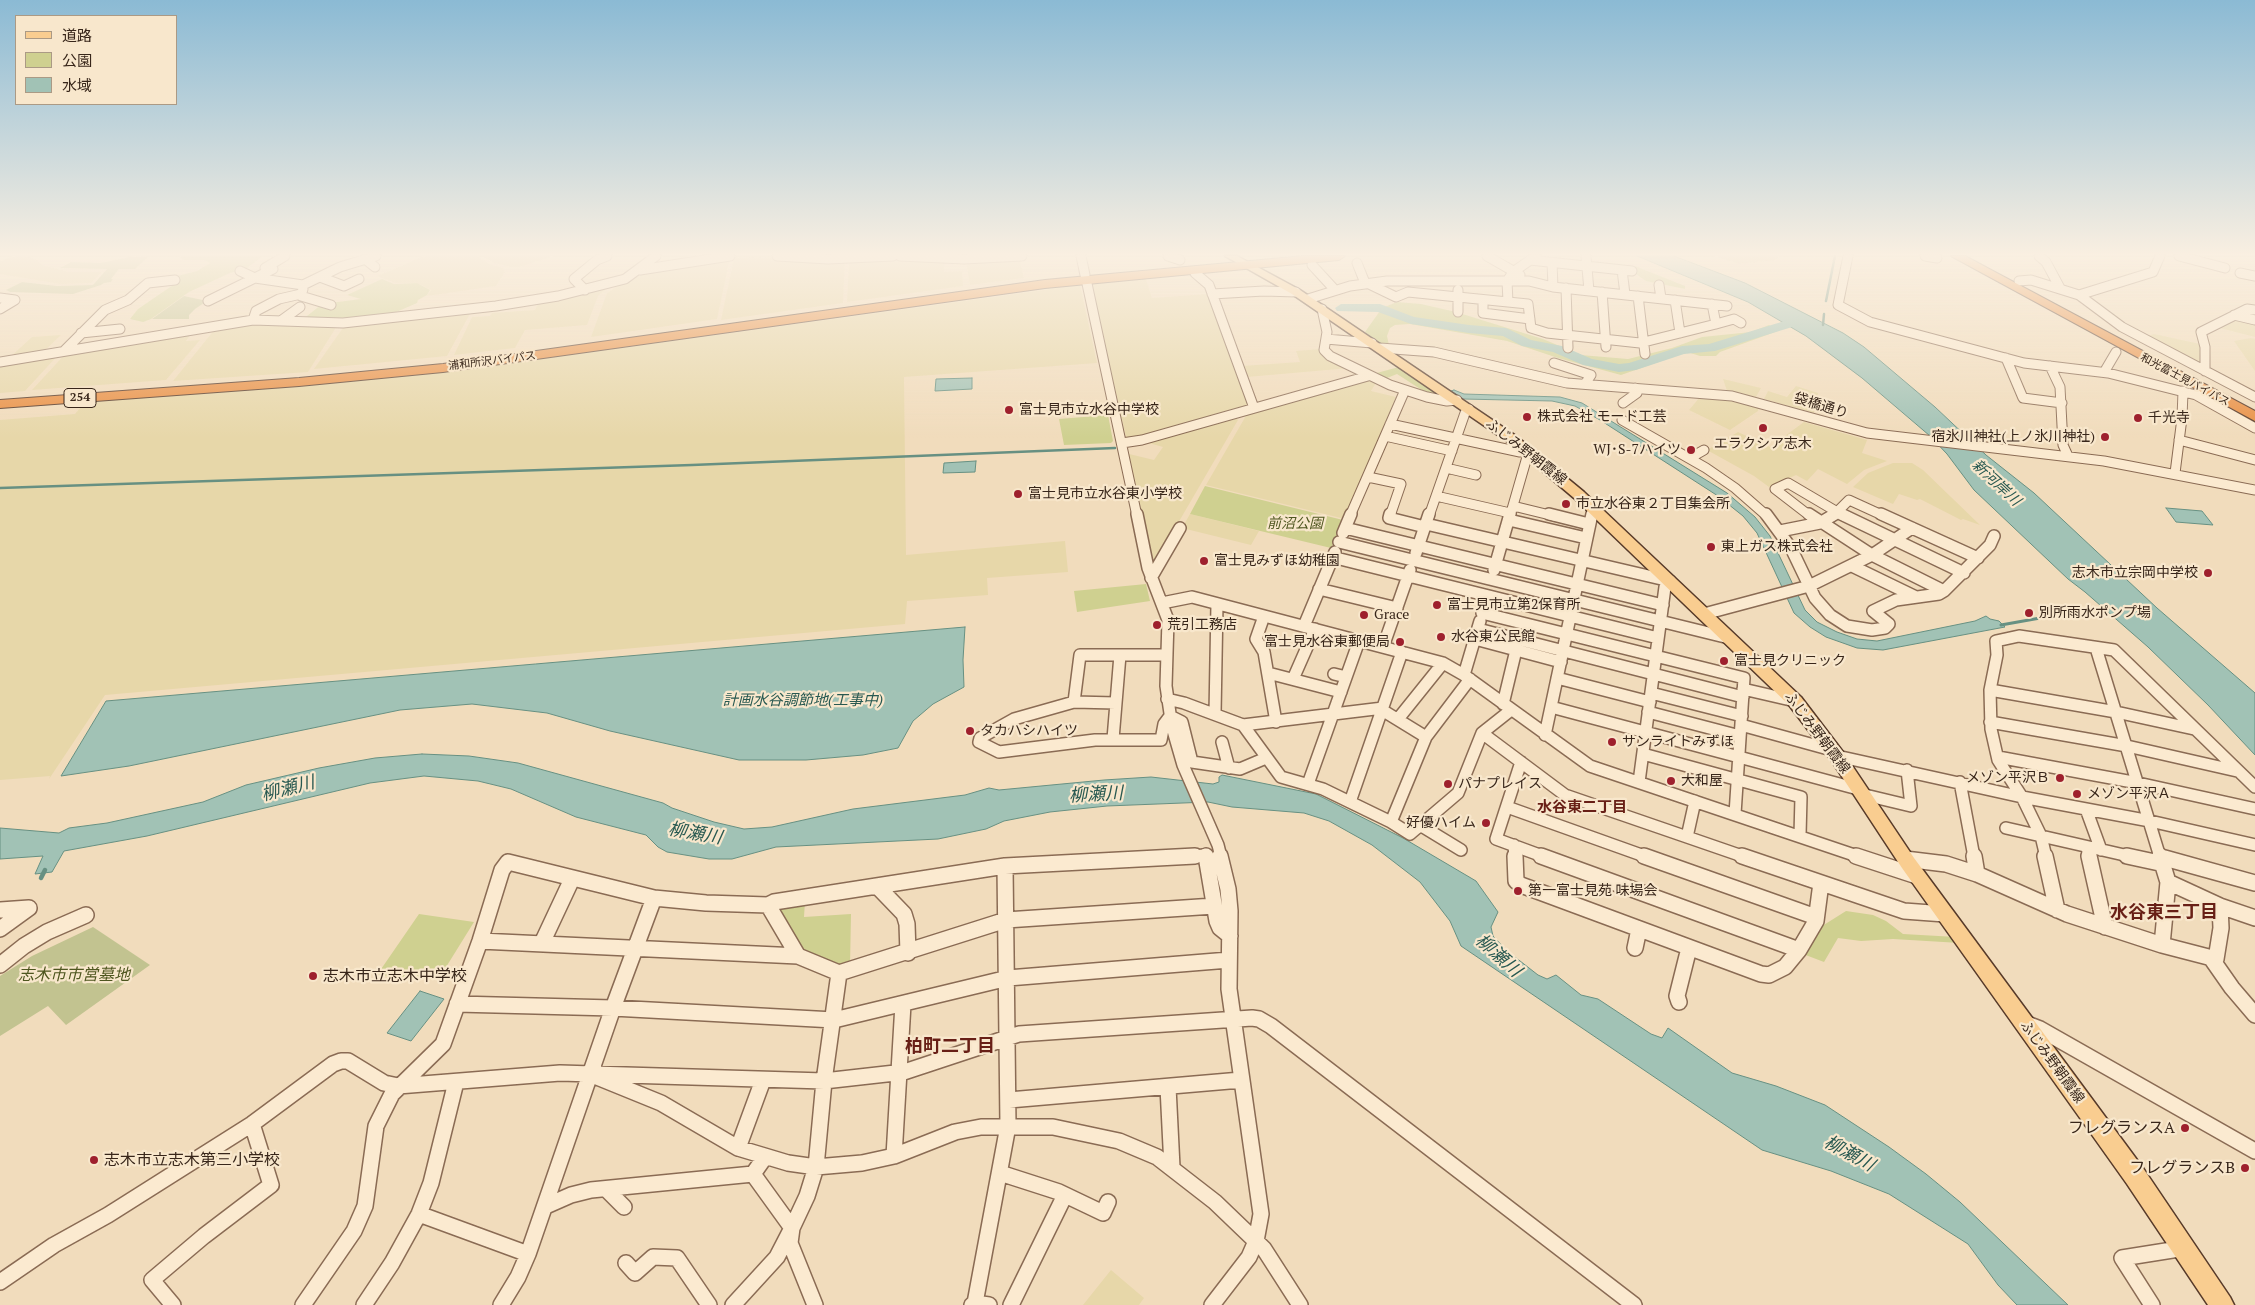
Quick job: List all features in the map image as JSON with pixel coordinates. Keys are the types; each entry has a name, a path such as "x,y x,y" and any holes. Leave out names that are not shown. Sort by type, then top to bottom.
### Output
{"highway":[{"name":"浦和所沢バイパス","path":"0,398 250,381 446,362 785,317"},
{"name":"浦和所沢バイパス","path":"0,404 299,382 443,368 804,317"},
{"path":"2059,317 2185,385"},
{"name":"和光富士見バイパス","path":"2065,317 2185,385 2255,417"},
{"name":"和光富士見バイパス","path":"2081,317 2255,409"},
{"path":"2086,317 2127,339 2140,349"}],"main road":[{"name":"ふじみ野朝霞線","path":"1334,317 1463,404 1529,453 1593,517 1670,581 1795,701 1835,753 1859,792 1917,876 2185,1248 2222,1305"}],"street":[{"path":"64,351 97,317"},
{"path":"282,320 286,317"},
{"path":"0,362 253,320 343,323 398,317"},
{"path":"1094,317 1151,578 1168,620 1167,699 1171,722 1183,764 1220,854 1228,888 1230,936 1228,960 1229,990 1260,1204 1261,1223 1256,1240 1243,1266 1212,1305"},
{"path":"1220,317 1254,408"},
{"path":"1323,317 1326,339 1324,350 1326,353 1368,376 1405,390 1463,404 1465,413 1383,647"},
{"path":"1504,317 1504,320 1530,323 1547,333 1568,334 1606,343 1644,343 1734,319 1741,323"},
{"path":"1529,317 1530,323"},
{"path":"1567,317 1568,348"},
{"path":"1604,317 1606,343"},
{"path":"1641,317 1645,354"},
{"path":"1678,317 1680,333"},
{"path":"1715,317 1716,324"},
{"path":"1860,317 1870,322 2024,363 2108,372 2185,385 2175,473"},
{"path":"2108,317 2122,328 2255,397"},
{"path":"2205,370 2205,347 2202,332 2230,317"},
{"path":"2242,317 2255,320"},
{"path":"81,333 120,329"},
{"name":"袋橋通り","path":"1326,339 1434,352 1555,380 1732,396 1850,430 2068,456 2175,473 2255,490"},
{"path":"2108,372 2106,369 2116,352"},
{"path":"2006,358 2023,398 2062,403"},
{"path":"1554,363 1591,375 1585,384"},
{"path":"2050,366 2060,387 2063,445 2068,456"},
{"path":"1123,446 1368,376"},
{"path":"1623,403 1637,393 1635,388"},
{"path":"1294,679 1319,589 1405,390"},
{"path":"2201,393 2255,428"},
{"path":"1622,420 1690,458 1745,496 1765,513 1780,531 1798,559 1805,587 1819,604 1840,622 1872,630 1892,627 1873,611 1896,600 1939,594 1944,591 1990,545 1994,536"},
{"path":"1390,424 1529,453 1476,634 1467,677 1426,737 1391,822"},
{"path":"1385,436 1452,450"},
{"path":"2179,440 2255,460"},
{"path":"1690,458 1704,450"},
{"path":"1446,468 1476,474"},
{"path":"1368,476 1401,484 1388,518 1670,581 1665,587 1639,782"},
{"path":"1944,591 1872,555 1820,523 1775,489 1788,483 1838,513 1964,573"},
{"path":"1436,496 1511,513 1586,538"},
{"path":"1780,531 1820,523 1838,513 1849,500 1978,558"},
{"path":"1511,513 1593,517 1586,538 1545,735"},
{"path":"1151,578 1180,528"},
{"path":"1345,528 1663,605"},
{"path":"1704,614 1805,587 1872,555 1912,528"},
{"path":"1339,542 1729,638"},
{"path":"1332,557 1658,638"},
{"path":"1852,566 1916,597"},
{"path":"1319,589 1397,608"},
{"path":"1162,603 1192,597 1443,663 1467,677 1583,763 1917,876"},
{"path":"1214,714 1218,604"},
{"path":"1482,613 1744,678 1735,814"},
{"path":"1264,616 1256,638 1264,652 1276,722"},
{"path":"1476,634 1516,650 1562,656"},
{"path":"1476,634 1562,656 1743,693 1795,701"},
{"path":"2057,910 2041,836 2022,797 2005,772 1998,757 1990,722 1990,690 1997,655 1996,641 2018,636 2114,650 2255,786"},
{"path":"1308,784 1359,640"},
{"path":"2096,648 2168,882 2162,945"},
{"path":"1242,725 1281,777 1308,784 1350,802 1391,822 1410,834 1458,793 1482,733 1507,707 1516,650"},
{"path":"1350,802 1402,652"},
{"path":"1074,702 1080,655 1167,655"},
{"path":"1113,739 1120,655"},
{"path":"1398,719 1443,663"},
{"path":"1268,672 1341,692"},
{"path":"1334,674 1346,677"},
{"path":"1557,678 1741,726 1835,753 1906,770 2022,797 2150,821 2255,845"},
{"path":"1990,690 2116,712 2195,729"},
{"path":"1167,699 1242,725 1383,709 1426,737"},
{"path":"1116,703 1074,702 1014,719 980,738 979,742 999,752 1113,739 1161,740 1164,737 1164,724 1182,722 1192,762 1240,769 1266,758"},
{"path":"1650,702 1741,726"},
{"path":"1551,707 1739,757 1911,806 1906,770"},
{"path":"1990,722 2127,746 2239,772"},
{"path":"1482,733 1565,795 1904,911 1945,914"},
{"path":"1222,742 1229,768"},
{"path":"1643,754 1801,797 1800,836"},
{"path":"1998,757 2138,783 2255,809"},
{"path":"1521,762 1496,839 1800,950"},
{"path":"1960,782 1978,874"},
{"path":"1687,836 1694,801"},
{"path":"1507,807 1816,917"},
{"path":"2086,809 2094,849 2105,927"},
{"path":"1420,825 1461,850"},
{"path":"2006,828 2094,849 2162,861 2255,883"},
{"path":"1514,846 1516,882 1520,885 1761,974 1770,975 1777,970 1785,968 1800,950 1816,917 1821,883"},
{"path":"303,1305 354,1231 365,1206 376,1126 392,1094 398,1086 443,1044 480,941 502,870 508,862 654,898 706,903 768,905 774,902 1006,866 1206,854 1214,906 1220,928 1230,936"},
{"path":"1905,859 1946,864 1978,874 2057,910 2162,945 2216,959 2221,928 2220,906"},
{"path":"979,1304 1008,1126 1010,1100 1007,1038 1006,866"},
{"path":"542,943 572,879"},
{"path":"2168,882 2220,906 2255,918"},
{"path":"877,886 904,914 908,924 908,953"},
{"path":"501,1305 518,1277 528,1254 613,1008 654,898"},
{"path":"768,905 798,956"},
{"path":"480,941 542,943 636,950 798,956 839,973 908,953 1006,920 1214,906"},
{"path":"0,910 28,908 0,929"},
{"path":"0,965 24,946 47,932 86,915"},
{"path":"1635,948 1639,929"},
{"path":"1679,1002 1677,996 1689,948"},
{"path":"2211,958 2232,988 2255,1015"},
{"path":"457,1004 613,1008 834,1020 1008,978 1228,960"},
{"path":"733,1305 777,1257 807,1196 816,1167 824,1081 834,1020 839,973"},
{"path":"894,1156 903,1004"},
{"path":"0,1282 54,1245 108,1215 252,1124 334,1064 341,1061 348,1061 384,1083 398,1086 560,1073 824,1081 899,1073 1019,1034 1233,1019 1259,1019 1271,1026 1634,1305"},
{"path":"2024,1023 2047,1033 2255,1151"},
{"path":"590,1074 662,1103 738,1148 765,1157 816,1167 862,1163 894,1156 955,1132 981,1127 1053,1127 1097,1135 1142,1150 1172,1167 1216,1202 1256,1240 1300,1305"},
{"path":"633,1090 641,1074"},
{"path":"738,1148 763,1080"},
{"path":"1010,1100 1241,1080"},
{"path":"364,1305 392,1263 419,1214 431,1183 456,1082"},
{"path":"1168,1087 1172,1167"},
{"path":"173,1305 152,1280 204,1236 271,1185 252,1124"},
{"path":"546,1206 571,1195 591,1190 752,1174 765,1157"},
{"path":"1000,1173 1065,1195 1103,1213 1108,1202"},
{"path":"752,1174 792,1228 790,1243 815,1305"},
{"path":"606,1189 624,1207"},
{"path":"1011,1305 1065,1195"},
{"path":"419,1214 528,1254"},
{"path":"2152,1305 2122,1258 2185,1248"},
{"path":"626,1263 635,1273 653,1257 677,1258 709,1305"}],"shaded area":[{"path":"414,317 468,317 447,356 314,369 345,325"},
{"path":"472,317 590,317 587,325 525,330 515,348 454,355"},
{"path":"598,317 717,317 717,319 591,337"},
{"path":"722,317 743,317 721,320"},
{"path":"848,317 1087,317 1097,363 904,377 906,555 1065,541 1068,572 987,578 988,595 907,601 905,624 105,695 49,779 50,776 0,780 0,420 75,414 85,402 306,386 447,372"},
{"path":"1099,317 1216,317 1249,406 1131,438 1126,437"},
{"path":"2236,317 2255,321 2255,337 2216,327"},
{"path":"246,324 337,326 308,372 173,381 215,329"},
{"path":"192,332 186,341 200,340 166,380 32,390 67,352"},
{"path":"2154,334 2200,344 2200,366 2145,337"},
{"path":"61,335 41,354 9,358 32,337"},
{"path":"2255,339 2255,371 2234,341"},
{"path":"1321,349 1350,368 1247,377 1242,366 1300,362 1296,351"},
{"path":"59,354 25,391 0,393 0,364"},
{"path":"1723,379 1761,388 1756,397 1727,391"},
{"path":"1369,380 1376,383 1371,391 1396,397 1345,519 1206,485 1247,414"},
{"path":"1796,386 1818,393 1814,413 1764,399 1768,391 1787,397"},
{"path":"1700,397 1745,403 1759,407 1758,411 1730,430 1689,410"},
{"path":"1236,418 1238,420 1156,561 1152,559 1129,454 1154,460 1163,447 1149,443"},
{"path":"1804,422 1867,440 1862,453 1887,461 1864,470 1847,484 1818,469 1807,481 1796,475 1769,487 1754,476 1707,450 1738,432 1770,447"},
{"path":"1893,463 1912,463 1923,470 1980,525 1961,520 1920,499 1917,500 1899,494 1893,504 1853,487 1868,473"},
{"path":"1190,514 1259,531 1251,545 1182,528"},
{"path":"1111,1270 1144,1298 1139,1305 1083,1305"}],"green space":[{"path":"132,317 154,317 143,322 130,319"},
{"path":"155,317 189,317 189,319 152,319"},
{"path":"306,317 385,317 385,317 302,320"},
{"path":"1376,317 1472,317 1543,339 1581,355 1628,359 1672,348 1702,337 1751,332 1769,325 1778,331 1720,352 1716,356 1700,356 1687,352 1621,375 1558,358 1507,341 1410,324 1395,325 1390,328 1387,336 1389,345 1381,344 1365,332"},
{"path":"1399,367 1442,397 1428,394 1397,374 1382,380 1369,375"},
{"path":"1108,415 1113,441 1111,443 1064,445 1059,419"},
{"name":"前沼公園","path":"1205,486 1343,520 1331,548 1190,514"},
{"path":"1146,584 1150,601 1077,612 1074,591"},
{"path":"805,901 804,917 851,914 850,966 838,968 806,954 776,910"},
{"path":"1846,911 1873,915 1886,921 1903,934 1956,937 1960,943 1893,939 1861,941 1838,938 1824,962 1803,954 1819,928"},
{"path":"419,914 474,922 438,980 377,975"},
{"name":"志木市市営墓地","path":"93,927 150,965 66,1025 48,1006 0,1036 0,976 32,956"}],"water":[{"name":"新河岸川","path":"1773,317 1811,317 1843,333 1864,347 1935,407 1986,455 2034,493 2157,608 2255,693 2255,755 2208,705 2148,647 2068,579 1974,490 1947,454 1930,436 1862,378 1806,336"},
{"path":"972,378 972,389 935,391 936,379"},
{"path":"1454,390 1464,394 1560,397 1582,403 1727,493 1755,517 1770,536 1805,610 1817,622 1837,632 1857,639 1877,641 1975,621 1986,616 1999,621 2005,627 1883,650 1857,648 1826,637 1810,627 1794,613 1757,533 1743,516 1718,496 1575,406 1552,401 1463,399 1451,391"},
{"path":"976,461 975,472 943,473 944,463"},
{"path":"2166,508 2202,511 2213,525 2176,522"},
{"name":"計画水谷調節地(工事中)","path":"965,627 964,687 933,704 913,721 898,748 863,755 806,760 739,760 610,731 547,713 472,704 400,710 129,766 61,776 106,701"},
{"name":"柳瀬川","path":"422,754 469,756 518,763 663,803 672,808 714,822 744,829 772,827 853,809 965,795 989,788 999,790 1151,777 1213,784 1219,782 1219,777 1222,775 1316,794 1403,838 1476,881 1498,912 1491,927 1493,936 1506,950 1538,975 1547,979 1556,975 1581,995 1598,999 1651,1034 1662,1038 1668,1028 1732,1073 1776,1086 1825,1105 1889,1147 1960,1202 2068,1305 2017,1305 1998,1285 1968,1244 1889,1194 1831,1171 1762,1150 1461,946 1450,921 1420,882 1372,845 1329,821 1304,813 1232,807 1208,802 1107,806 1050,812 1004,821 986,829 938,839 776,847 732,859 709,859 667,852 658,847 646,835 576,817 511,789 478,781 424,776 370,783 147,836 64,851 52,872 35,874 43,856 0,859 0,828 59,833 69,828 107,823 203,802 246,785 319,768 375,758"},
{"path":"420,991 444,999 411,1041 387,1033"}],"waterway":[{"path":"1403,317 1411,320 1469,329 1506,332 1527,343 1557,349 1588,362 1619,368 1631,367 1682,350 1710,348 1801,320"},
{"path":"1823,325 1824,317"},
{"path":"0,488 692,465 1115,448"},
{"path":"2087,610 2109,608"},
{"path":"2001,625 2068,613"},
{"path":"41,878 45,870"}],"place":[{"name":"富士見市立水谷中学校","path":"1009,410"},
{"name":"株式会社 モード工芸","path":"1527,417"},
{"name":"千光寺","path":"2138,418"},
{"name":"エラクシア志木","path":"1763,428"},
{"name":"宿氷川神社(上ノ氷川神社)","path":"2105,437"},
{"name":"WJ･S-7ハイツ","path":"1691,450"},
{"name":"富士見市立水谷東小学校","path":"1018,494"},
{"name":"市立水谷東２丁目集会所","path":"1566,504"},
{"name":"東上ガス株式会社","path":"1711,547"},
{"name":"富士見みずほ幼稚園","path":"1204,561"},
{"name":"志木市立宗岡中学校","path":"2208,573"},
{"name":"富士見市立第2保育所","path":"1437,605"},
{"name":"別所雨水ポンプ場","path":"2029,613"},
{"name":"Grace","path":"1364,615"},
{"name":"荒引工務店","path":"1157,625"},
{"name":"水谷東公民館","path":"1441,637"},
{"name":"富士見水谷東郵便局","path":"1400,642"},
{"name":"富士見クリニック","path":"1724,661"},
{"name":"タカハシハイツ","path":"970,731"},
{"name":"サンライトみずほ","path":"1612,742"},
{"name":"メゾン平沢Ｂ","path":"2060,778"},
{"name":"大和屋","path":"1671,781"},
{"name":"パナプレイス","path":"1448,784"},
{"name":"メゾン平沢Ａ","path":"2077,794"},
{"name":"好優ハイム","path":"1486,823"},
{"name":"第一富士見苑 味場会","path":"1518,891"},
{"name":"志木市立志木中学校","path":"313,976"},
{"name":"フレグランスA","path":"2185,1128"},
{"name":"志木市立志木第三小学校","path":"94,1160"},
{"name":"フレグランスB","path":"2245,1168"}],"district":[{"name":"水谷東二丁目","path":"1582,808"},
{"name":"水谷東三丁目","path":"2164,913"},
{"name":"柏町二丁目","path":"950,1047"}]}
